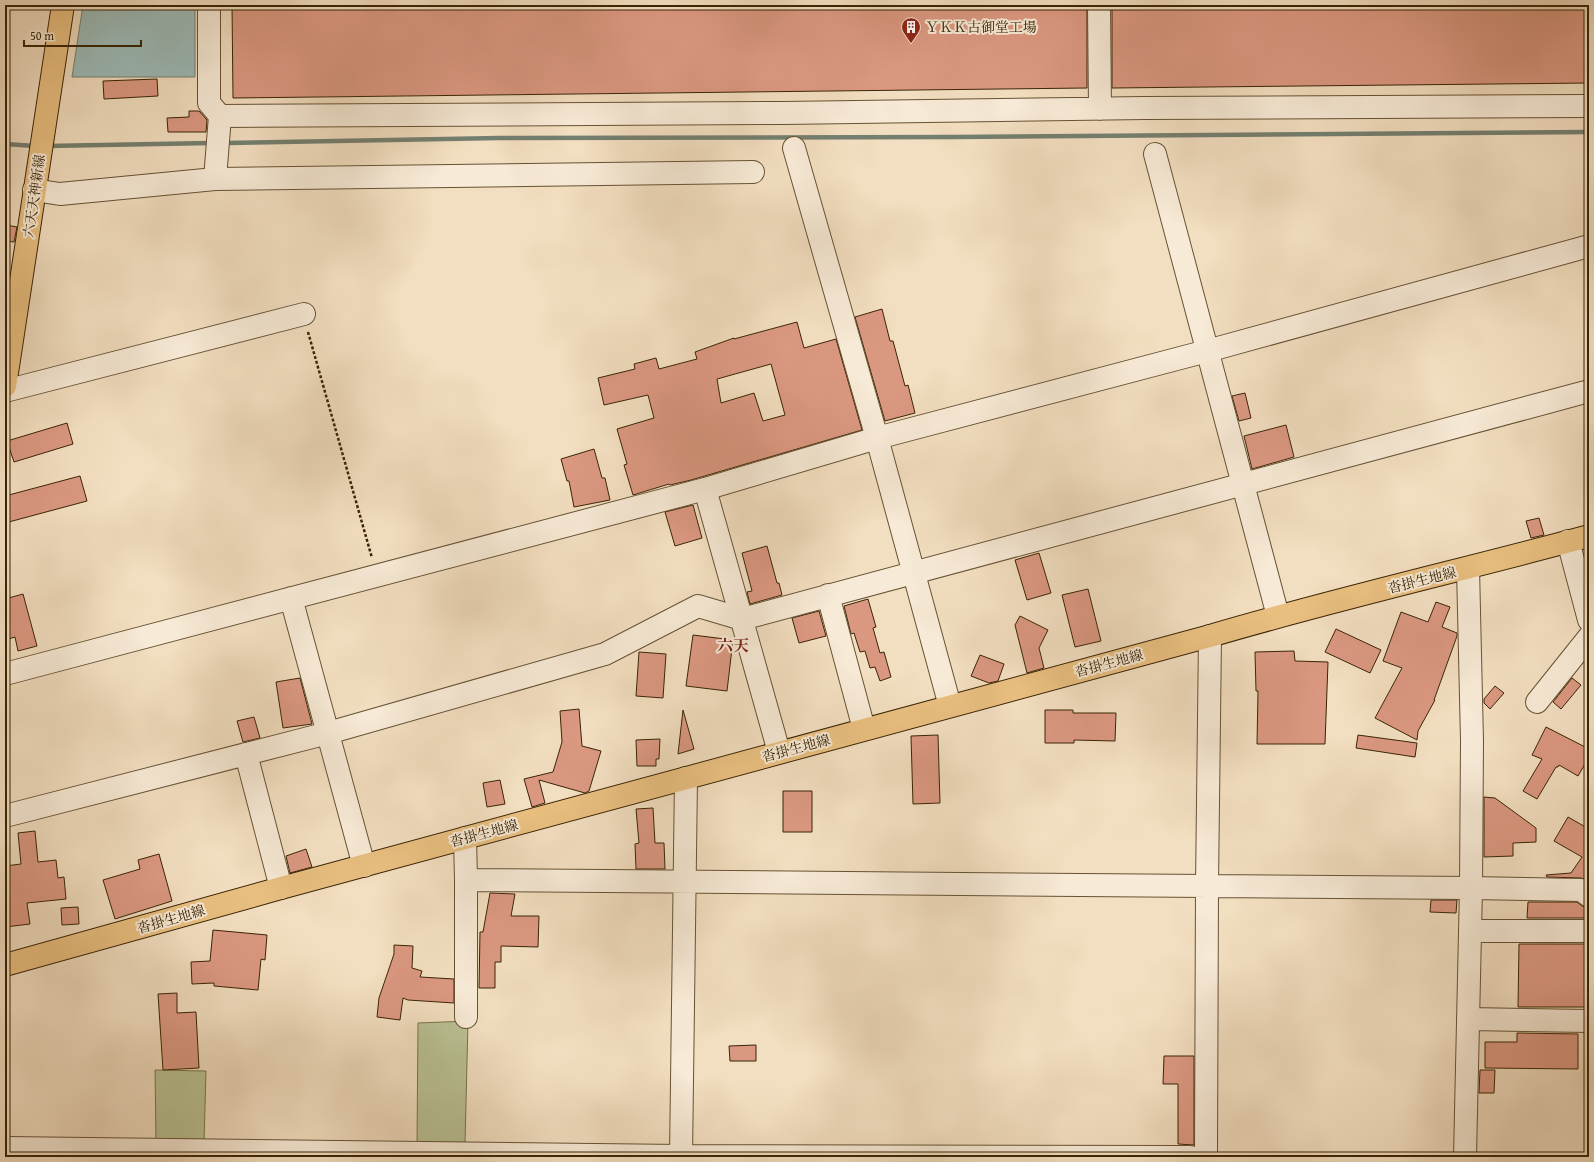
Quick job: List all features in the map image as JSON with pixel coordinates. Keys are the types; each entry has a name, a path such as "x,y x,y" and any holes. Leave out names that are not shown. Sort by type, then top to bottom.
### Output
{"main road":[{"name":"六天天神新線","path":"5,386 63,5"},
{"name":"沓掛生地線","path":"5,965 779,752 1210,636 1278,616 1589,536"}],"street":[{"path":"209,5 209,103 220,116 215,179"},
{"path":"1099,5 1100,109"},
{"path":"220,116 1589,106"},
{"path":"794,148 878,438 950,706"},
{"path":"1155,154 1278,616"},
{"path":"34,190 60,194 215,179 753,172"},
{"path":"5,674 705,489 878,438 1207,351 1589,246"},
{"path":"5,390 304,314"},
{"path":"5,816 328,733 605,654 698,606 742,619 1589,391"},
{"path":"705,489 779,752"},
{"path":"1568,541 1589,620"},
{"path":"1466,1157 1472,741 1468,568"},
{"path":"828,595 864,729"},
{"path":"291,598 364,866"},
{"path":"1206,1157 1206,886 1210,636"},
{"path":"1537,702 1589,637"},
{"path":"246,754 281,888"},
{"path":"681,1157 686,778"},
{"path":"465,838 466,1017"},
{"path":"466,880 1471,888 1581,890 1589,896"},
{"path":"1470,931 1589,931"},
{"path":"1468,1019 1589,1021"},
{"path":"5,1148 681,1157 1190,1157"}],"path":[{"path":"304,314 377,575"}],"green space":[{"path":"468,1021 465,1144 417,1144 418,1023"},
{"path":"155,1070 206,1071 204,1141 156,1141"}],"water":[{"path":"83,5 195,5 195,77 72,77"}],"building":[{"name":"ＹＫＫ古御堂工場","path":"232,5 1087,5 1087,88 233,98"},
{"path":"1112,5 1589,5 1589,83 1112,88"},
{"path":"157,79 158,96 104,99 103,81"},
{"path":"189,111 199,111 207,120 206,132 168,132 167,118 189,117"},
{"path":"6,225 17,227 14,242 5,241"},
{"path":"882,309 890,341 893,341 905,386 908,385 915,413 885,421 855,317"},
{"path":"797,322 804,348 836,339 862,430 691,480 669,484 633,495 624,465 627,464 617,429 654,418 648,395 604,405 598,378 635,369 634,364 656,358 659,369 697,359 695,352 734,339","holes":["771,364 785,415 763,421 754,393 721,403 717,379"]},
{"path":"1245,393 1251,418 1239,421 1232,396"},
{"path":"67,423 73,444 14,462 7,441"},
{"path":"1286,425 1294,457 1252,469 1244,436"},
{"path":"594,449 602,478 605,478 610,500 574,507 569,481 567,481 561,459"},
{"path":"80,476 87,501 5,523 5,496"},
{"path":"693,505 702,538 675,546 665,512"},
{"path":"1539,518 1544,535 1531,538 1526,521"},
{"path":"767,546 777,583 779,583 782,595 750,604 747,592 752,591 742,553"},
{"path":"1039,553 1051,593 1027,600 1015,560"},
{"path":"1088,589 1101,641 1075,647 1062,595"},
{"path":"23,594 37,646 18,651 15,637 5,640 5,599"},
{"path":"868,599 876,627 873,628 880,653 884,652 891,677 880,681 875,667 870,668 865,651 860,652 854,633 851,634 844,606"},
{"path":"1436,602 1450,607 1442,627 1457,633 1457,636 1435,700 1418,731 1417,740 1375,718 1402,668 1383,661 1401,612 1428,622"},
{"path":"819,611 826,636 799,643 792,618"},
{"path":"1020,616 1048,630 1039,648 1044,668 1027,673 1015,625"},
{"path":"1336,629 1381,650 1370,673 1325,652"},
{"path":"693,635 733,640 727,691 686,686"},
{"path":"1294,651 1295,661 1328,662 1325,744 1257,744 1258,691 1256,691 1255,652"},
{"path":"639,652 666,654 663,698 636,696"},
{"path":"980,655 1004,664 998,681 989,683 971,676"},
{"path":"300,678 312,724 283,728 276,682"},
{"path":"1572,678 1581,685 1561,709 1553,702"},
{"path":"1495,686 1504,693 1490,709 1484,703 1484,699"},
{"path":"579,709 582,746 601,751 589,791 585,793 539,780 545,803 532,807 524,779 553,772 562,742 560,711"},
{"path":"683,710 694,749 678,754"},
{"path":"1045,710 1073,710 1073,713 1116,713 1115,741 1074,740 1074,743 1045,743"},
{"path":"254,717 260,738 243,742 237,721"},
{"path":"1546,727 1589,749 1589,757 1578,776 1559,765 1556,767 1537,799 1523,791 1542,759 1532,755"},
{"path":"938,735 940,803 913,804 911,736"},
{"path":"1358,735 1417,743 1415,757 1356,748"},
{"path":"660,739 659,759 656,759 656,766 637,766 636,740"},
{"path":"500,780 505,804 487,807 483,783"},
{"path":"783,791 812,791 812,832 783,832"},
{"path":"1484,797 1495,798 1536,828 1536,842 1513,843 1513,856 1484,857"},
{"path":"653,808 655,843 664,843 665,869 636,869 635,844 639,843 636,809"},
{"path":"1568,817 1589,829 1589,880 1581,878 1547,877 1546,875 1571,873 1582,857 1554,841"},
{"path":"35,831 38,862 56,860 58,878 64,877 66,899 27,903 30,924 5,927 5,866 21,864 18,833"},
{"path":"306,849 312,867 290,873 286,856"},
{"path":"159,854 172,901 115,919 103,880 140,869 138,860"},
{"path":"490,893 515,894 511,916 539,916 538,947 501,946 501,962 495,962 495,988 479,988 480,932 483,932"},
{"path":"1431,900 1457,900 1456,913 1430,912"},
{"path":"1528,902 1577,902 1582,906 1589,908 1589,918 1527,918"},
{"path":"78,907 79,924 62,925 61,908"},
{"path":"213,930 267,935 265,960 261,959 258,990 214,986 214,983 192,984 191,962 210,961"},
{"path":"1519,944 1589,944 1589,1007 1518,1007"},
{"path":"394,945 413,946 412,968 422,971 420,977 454,979 454,1003 408,1000 403,998 400,1020 377,1017 379,998 394,954"},
{"path":"177,993 177,1013 196,1012 199,1068 163,1070 158,994"},
{"path":"1517,1033 1578,1034 1578,1069 1485,1068 1485,1042 1517,1042"},
{"path":"756,1045 756,1061 730,1061 729,1046"},
{"path":"1164,1056 1194,1056 1194,1145 1178,1144 1178,1084 1163,1084"},
{"path":"1480,1070 1495,1070 1494,1093 1479,1093"}],"waterway":[{"path":"225,143 499,138 954,137 1589,132"},
{"path":"47,146 211,143"},
{"path":"5,144 35,146"}],"place":[{"name":"ＹＫＫ古御堂工場","path":"911,44"}],"district":[{"name":"六天","path":"733,645"}]}
